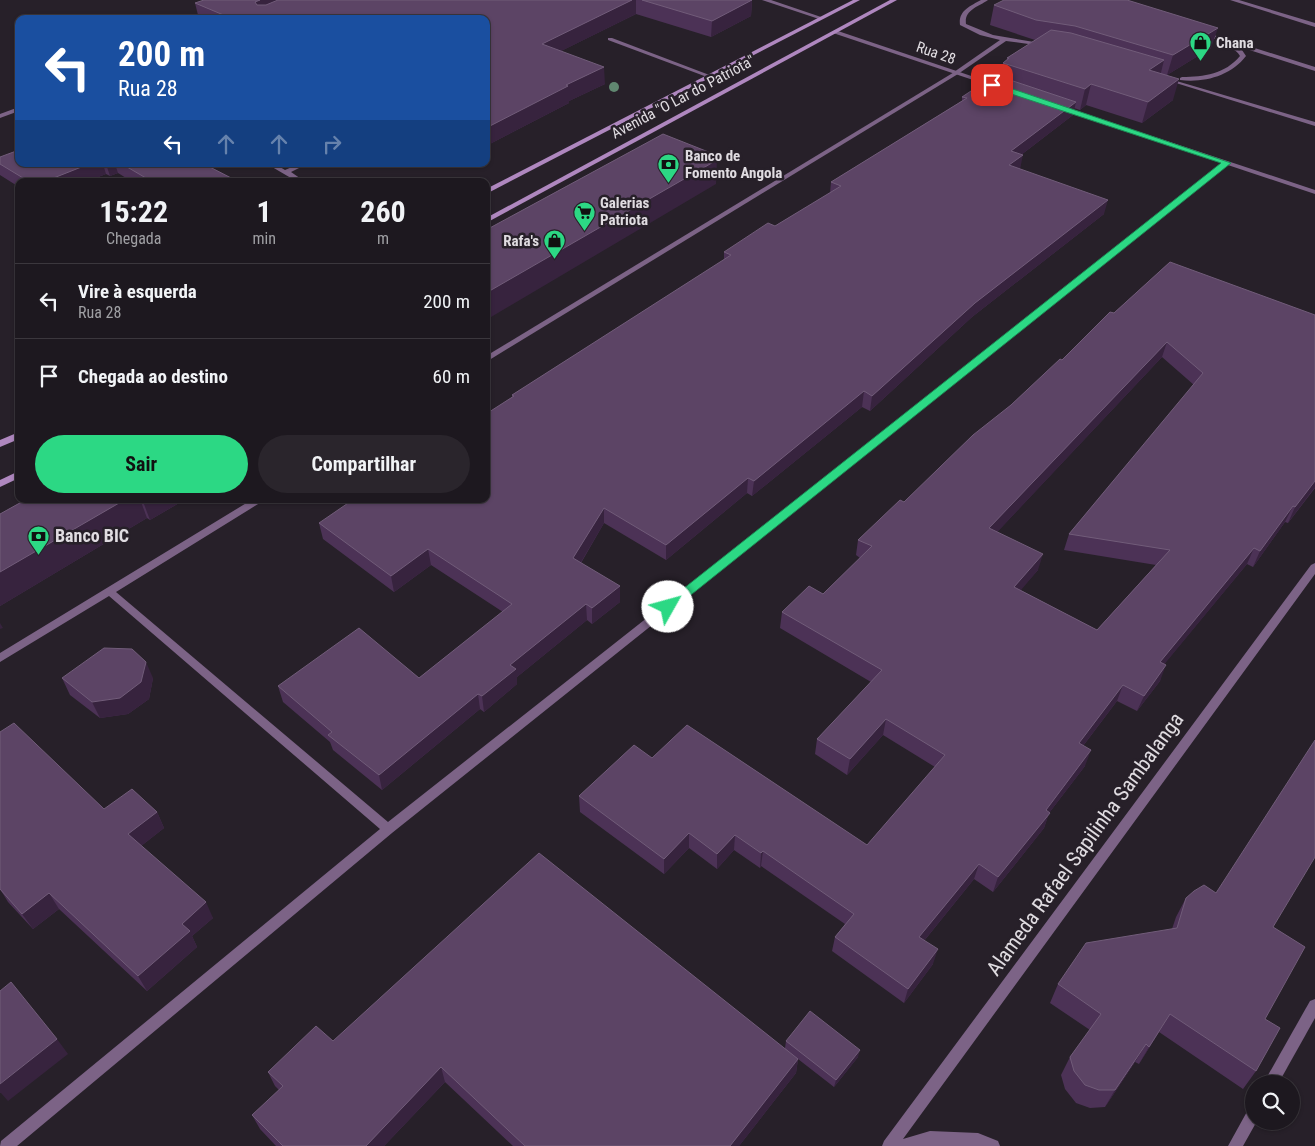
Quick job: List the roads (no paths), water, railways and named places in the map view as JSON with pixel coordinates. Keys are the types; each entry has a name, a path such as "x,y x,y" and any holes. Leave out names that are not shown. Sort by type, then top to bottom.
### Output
{"main road":[{"name":"Avenida \"O Lar do Patriota\"","path":"490,190 857,0"},
{"name":"Avenida \"O Lar do Patriota\"","path":"490,218 894,0"},
{"path":"0,444 15,437"},
{"path":"0,484 15,476"}],"street":[{"path":"765,0 821,18"},
{"path":"985,0 964,14 963,24 972,30 1005,39 1051,46"},
{"path":"1233,0 1315,25"},
{"name":"Rua 28","path":"835,32 1003,88"},
{"path":"1198,32 1315,69"},
{"path":"610,39 709,76"},
{"path":"490,358 956,73 1005,39"},
{"path":"1222,40 1238,49 1243,56 1238,63 1228,70 1216,76 1199,79 1180,79 1162,76 1315,124"},
{"path":"1059,107 1315,192"},
{"path":"0,116 15,110"},
{"path":"6,1146 388,829 1227,163"},
{"path":"276,167 296,178"},
{"path":"286,172 297,167"},
{"path":"0,658 253,503"},
{"name":"Alameda Rafael Sapilinha Sambalanga","path":"889,1146 1315,567"},
{"path":"109,591 388,829"},
{"path":"1275,1075 1315,1005"},
{"path":"1235,1146 1245,1129"},
{"path":"903,1146 930,1138 978,1140 993,1146"}],"place":[{"name":"Chana","path":"1200,62"},
{"name":"Banco de Fomento Angola","path":"669,184"},
{"name":"Galerias Patriota","path":"584,231"},
{"name":"Rafa's","path":"555,260"},
{"name":"Banco BIC","path":"39,555"}]}
